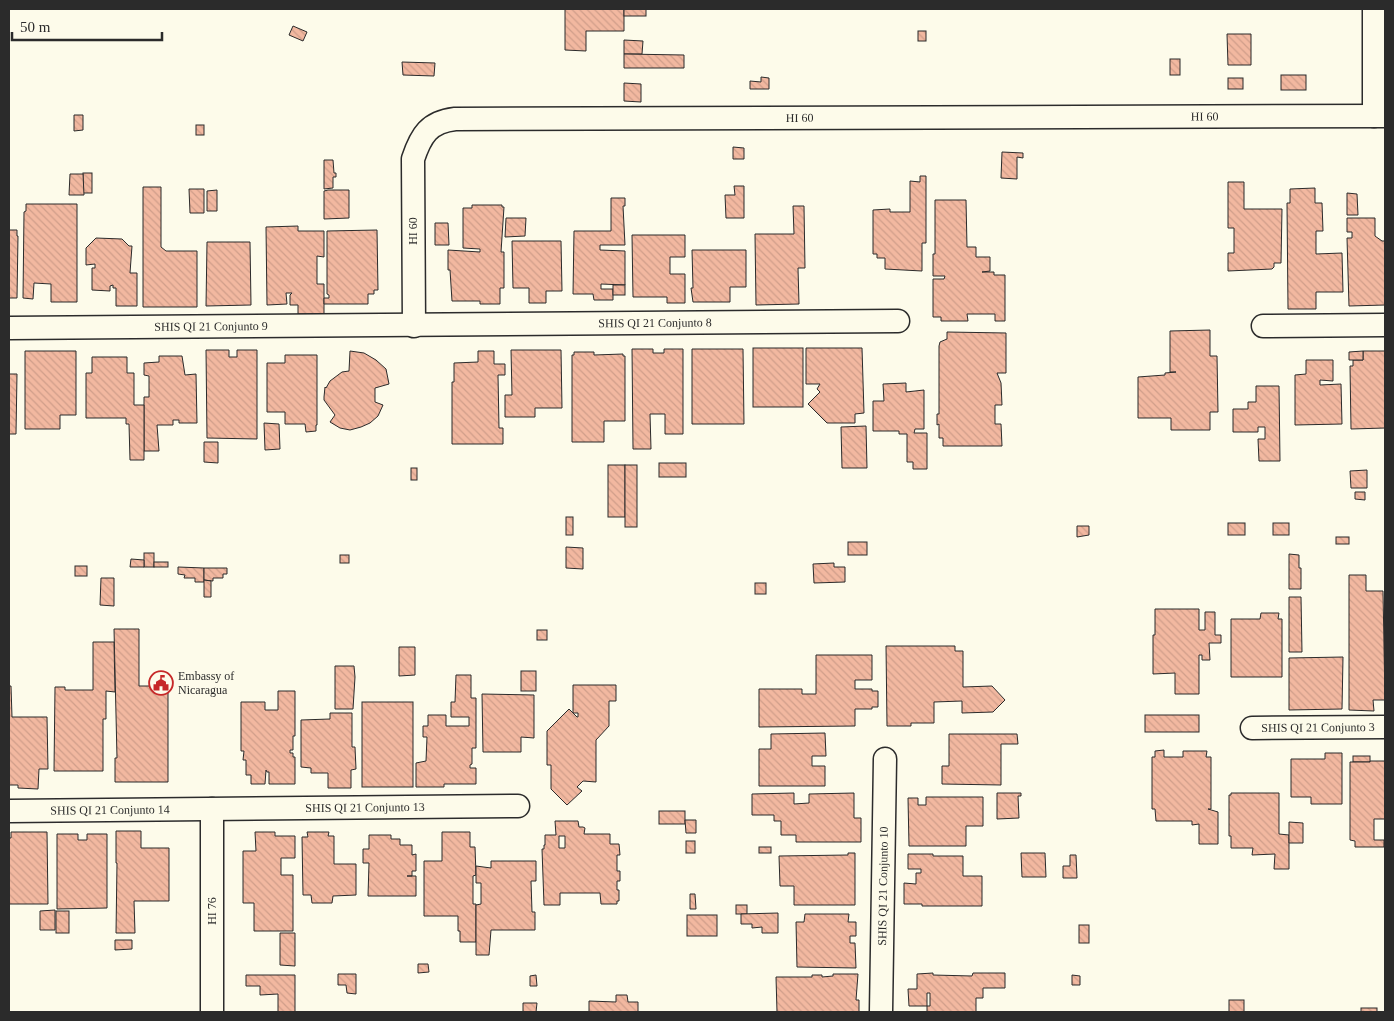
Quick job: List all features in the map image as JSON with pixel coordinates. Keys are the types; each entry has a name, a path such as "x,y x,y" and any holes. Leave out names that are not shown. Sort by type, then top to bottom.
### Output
{"street":[{"name":"HI 60","path":"414,326 413,159 419,142 429,129 441,121 465,118 1380,116 1374,9"},
{"name":"SHIS QI 21 Conjunto 8","path":"414,326 898,321"},
{"path":"1263,326 1385,325"},
{"name":"SHIS QI 21 Conjunto 9","path":"9,328 414,326"},
{"name":"SHIS QI 21 Conjunto 3","path":"1252,728 1385,727"},
{"name":"SHIS QI 21 Conjunto 10","path":"881,1012 885,759"},
{"name":"SHIS QI 21 Conjunto 13","path":"212,810 518,806"},
{"name":"SHIS QI 21 Conjunto 14","path":"9,811 212,810"},
{"name":"HI 76","path":"212,810 212,1012"}],"building":[{"path":"565,9 624,9 624,31 586,31 586,51 565,50"},
{"path":"624,9 646,9 646,16 624,16"},
{"path":"293,26 307,32 303,41 289,35"},
{"path":"918,31 926,31 926,41 918,41"},
{"path":"1227,34 1251,34 1251,65 1228,65"},
{"path":"624,40 643,41 642,54 624,54"},
{"path":"624,54 684,55 684,68 624,68"},
{"path":"1170,59 1180,59 1180,75 1170,75"},
{"path":"402,62 435,63 434,76 403,75"},
{"path":"1281,75 1306,75 1306,90 1281,90"},
{"path":"761,77 769,78 769,89 750,89 750,81 761,82"},
{"path":"1228,78 1243,78 1243,89 1228,89"},
{"path":"624,83 641,84 641,102 624,101"},
{"path":"74,115 83,115 83,130 74,131"},
{"path":"196,125 204,125 204,135 196,135"},
{"path":"733,147 744,148 744,159 733,159"},
{"path":"1002,152 1023,153 1023,158 1017,157 1017,179 1001,178"},
{"path":"324,160 333,160 336,177 333,177 333,188 324,189"},
{"path":"83,173 92,173 92,193 83,193"},
{"path":"70,174 83,174 84,195 69,195"},
{"path":"920,176 926,176 926,243 922,243 922,271 885,269 885,258 877,258 877,254 873,254 873,210 890,209 890,212 910,212 910,181 920,182"},
{"path":"1228,182 1244,182 1244,209 1282,209 1281,263 1274,263 1272,269 1228,271 1228,253 1234,253 1234,228 1228,228"},
{"path":"734,186 744,186 744,218 726,218 725,195 735,195"},
{"path":"143,187 161,187 161,247 166,251 197,251 197,307 143,307"},
{"path":"1315,188 1315,203 1322,203 1323,231 1316,231 1316,254 1342,253 1343,292 1316,292 1316,309 1288,309 1287,203 1290,203 1290,189"},
{"path":"189,189 204,189 204,213 190,213"},
{"path":"217,190 217,211 207,211 207,191"},
{"path":"349,190 349,218 324,219 324,191"},
{"path":"1347,193 1357,194 1358,215 1347,215"},
{"path":"611,198 625,198 625,206 623,206 625,245 600,245 600,250 625,251 625,285 601,284 601,289 613,289 613,300 594,300 593,294 573,294 574,231 611,231"},
{"path":"935,200 966,200 967,247 976,247 976,257 990,257 990,271 982,272 994,272 994,275 1005,275 1005,321 995,321 995,314 967,314 968,321 941,321 941,317 933,317 933,279 944,279 945,276 933,276"},
{"path":"26,204 77,204 77,302 51,302 51,284 34,283 33,299 23,298 24,212 26,211"},
{"path":"472,205 502,205 504,207 501,252 504,252 504,288 500,288 500,304 480,304 480,301 452,301 450,270 448,270 448,250 480,252 480,249 463,248 463,208 472,208"},
{"path":"793,206 804,206 805,268 798,268 799,304 756,305 755,234 794,234"},
{"path":"506,218 526,218 525,236 505,237"},
{"path":"1347,218 1375,218 1375,236 1385,241 1385,305 1349,306 1347,238 1352,238 1352,232 1347,232"},
{"path":"435,223 448,223 449,245 435,245"},
{"path":"298,226 298,231 324,231 324,257 317,256 317,284 324,284 324,314 298,314 298,305 290,305 290,295 292,293 286,293 287,304 267,305 266,227"},
{"path":"9,230 17,230 18,236 17,298 9,298"},
{"path":"377,230 378,290 374,290 374,294 368,294 368,304 324,304 324,298 329,298 327,294 327,231"},
{"path":"632,235 685,235 685,257 670,257 670,274 685,274 685,303 667,303 667,297 633,297"},
{"path":"96,238 122,239 129,246 132,246 130,273 137,273 137,306 116,306 116,288 113,288 113,285 110,286 110,291 92,290 92,268 95,268 95,264 86,265 86,248"},
{"path":"512,241 561,241 562,291 546,291 546,303 529,303 529,288 513,288"},
{"path":"207,242 250,242 251,305 206,306"},
{"path":"692,250 746,250 746,287 730,287 730,302 693,302 691,288 693,288"},
{"path":"613,285 625,285 625,295 613,295"},
{"path":"1210,330 1210,356 1217,356 1218,412 1210,412 1210,430 1171,430 1171,418 1138,418 1138,377 1165,375 1165,373 1176,372 1170,372 1170,331"},
{"path":"947,332 1006,333 1006,373 997,373 1001,383 1002,405 995,405 995,424 1001,424 1002,446 943,446 943,438 939,438 937,414 939,414 939,346 940,342 947,339"},
{"path":"753,348 803,348 803,407 753,407"},
{"path":"806,348 862,348 864,413 855,414 855,423 827,423 808,404 820,392 817,389 820,384 806,384"},
{"path":"632,349 653,349 653,353 664,353 664,349 683,349 683,434 665,434 665,414 650,414 651,449 633,449"},
{"path":"692,349 743,349 744,424 692,424"},
{"path":"206,350 229,350 229,357 237,357 237,350 257,350 257,439 207,438"},
{"path":"511,350 561,350 562,408 535,408 535,417 505,417 505,395 512,395"},
{"path":"25,351 76,351 76,415 60,415 60,429 25,429"},
{"path":"350,351 364,353 376,360 386,369 389,384 375,388 375,402 383,405 378,416 370,423 350,430 340,428 330,422 335,415 324,400 324,397 325,387 330,381 342,372 349,371"},
{"path":"478,351 494,351 494,364 505,364 505,375 498,375 499,428 503,428 503,444 452,444 452,382 454,382 454,363 478,362"},
{"path":"1363,351 1385,351 1385,428 1351,429 1350,366 1353,366 1353,360 1363,360"},
{"path":"1363,351 1363,360 1349,360 1349,352"},
{"path":"574,352 594,352 594,355 623,354 625,356 625,421 604,421 604,442 572,442 572,355 574,355"},
{"path":"285,355 317,355 316,431 306,432 305,424 285,424 285,412 267,412 267,363 285,363"},
{"path":"159,356 182,356 185,375 196,374 197,423 179,423 179,420 173,420 173,425 157,425 159,451 144,451 144,397 149,397 149,376 144,375 144,363 159,362"},
{"path":"92,357 127,357 127,373 134,373 134,405 144,405 144,460 130,460 129,424 126,424 126,418 86,418 86,373 92,373"},
{"path":"1306,360 1333,360 1333,381 1320,380 1320,385 1341,384 1342,424 1295,425 1295,375 1306,374"},
{"path":"9,374 17,374 16,434 9,434"},
{"path":"906,383 906,392 924,390 924,429 915,429 914,433 927,433 927,469 913,469 913,462 907,462 907,434 899,434 899,431 873,431 873,401 884,401 883,384"},
{"path":"1256,386 1279,386 1280,461 1259,461 1258,439 1265,439 1265,427 1258,427 1258,432 1233,432 1233,409 1248,409 1248,402 1256,402"},
{"path":"264,423 279,424 280,449 265,450"},
{"path":"866,426 867,468 842,468 841,427"},
{"path":"204,442 218,442 218,463 204,462"},
{"path":"659,463 686,463 686,477 659,477"},
{"path":"608,465 625,465 625,517 608,517"},
{"path":"625,465 637,465 637,527 625,527"},
{"path":"411,468 417,468 417,480 411,480"},
{"path":"1367,470 1367,488 1351,488 1350,471"},
{"path":"1355,492 1365,492 1365,500 1355,499"},
{"path":"566,517 573,517 573,535 566,535"},
{"path":"1228,523 1245,523 1245,535 1228,535"},
{"path":"1273,523 1289,523 1289,535 1273,535"},
{"path":"1077,526 1089,526 1089,535 1077,537"},
{"path":"1336,537 1349,537 1349,544 1336,544"},
{"path":"848,542 867,542 867,555 848,555"},
{"path":"566,547 583,548 583,569 566,568"},
{"path":"144,553 154,553 154,567 144,567"},
{"path":"1289,554 1299,555 1301,589 1289,589"},
{"path":"340,555 349,555 349,563 340,563"},
{"path":"131,559 144,560 144,567 130,567"},
{"path":"154,562 168,562 168,567 154,567"},
{"path":"834,563 834,567 845,567 845,582 814,583 813,564"},
{"path":"75,566 87,566 87,576 75,576"},
{"path":"178,567 204,568 204,582 195,582 195,578 184,578 185,575 178,574"},
{"path":"204,568 227,568 227,574 223,574 223,578 213,578 213,581 204,580"},
{"path":"1349,575 1366,575 1366,591 1383,591 1385,700 1373,700 1374,711 1349,710"},
{"path":"101,578 114,578 114,606 100,605"},
{"path":"204,580 211,581 211,597 204,597"},
{"path":"755,583 766,583 766,594 755,594"},
{"path":"1289,597 1301,597 1302,652 1289,652"},
{"path":"1155,609 1199,609 1199,630 1205,630 1205,612 1215,612 1215,635 1221,635 1221,643 1209,643 1210,660 1202,660 1202,655 1199,655 1199,694 1175,694 1175,673 1153,674"},
{"path":"1261,613 1279,613 1278,619 1282,619 1282,677 1231,677 1231,619 1260,619"},
{"path":"114,629 139,629 139,686 168,686 168,782 115,782 115,758 117,758"},
{"path":"537,630 547,630 547,640 537,640"},
{"path":"93,642 114,642 115,692 106,691 106,719 103,719 103,771 54,771 55,687 65,687 65,690 93,690"},
{"path":"886,646 955,646 955,651 963,651 963,687 992,686 1005,700 993,712 962,713 962,701 934,702 934,723 911,723 911,726 887,726"},
{"path":"399,647 415,647 415,675 399,676"},
{"path":"816,655 872,655 872,680 855,680 855,689 878,691 878,707 855,709 855,726 759,727 759,689 802,689 802,694 816,694"},
{"path":"1343,657 1342,709 1289,710 1289,658"},
{"path":"335,666 354,666 353,709 335,709"},
{"path":"521,671 536,671 536,691 521,691"},
{"path":"456,675 471,675 471,698 476,698 476,748 472,748 472,764 470,768 476,768 476,784 444,784 444,787 416,787 416,763 426,761 427,737 423,737 423,726 428,726 428,715 446,715 446,726 469,726 469,717 451,717 451,702 455,702"},
{"path":"573,685 616,685 616,701 609,701 609,726 596,740 596,782 583,781 577,787 582,791 567,805 551,789 551,765 547,765 547,731 569,709 573,713"},
{"path":"9,686 11,686 12,717 47,717 48,769 39,769 38,789 18,788 18,785 9,785"},
{"path":"278,691 295,691 295,736 293,736 293,750 290,750 290,753 293,753 293,757 295,757 295,784 269,784 269,772 266,770 265,784 251,784 251,775 246,775 246,760 243,760 244,751 241,751 241,702 265,702 265,710 278,710"},
{"path":"482,694 534,695 534,738 521,737 521,752 483,752"},
{"path":"362,702 413,702 413,787 362,787"},
{"path":"330,713 352,713 352,747 355,747 356,769 351,770 351,788 328,788 328,773 311,773 311,768 301,767 301,720 330,719"},
{"path":"1145,715 1199,715 1199,732 1145,732"},
{"path":"825,733 826,756 812,756 812,766 825,766 825,786 759,786 759,749 771,749 771,734"},
{"path":"949,734 1017,734 1018,744 1001,744 1001,785 942,784 942,766 949,766"},
{"path":"1164,750 1164,757 1183,757 1183,751 1207,751 1206,757 1211,757 1211,809 1208,809 1218,812 1218,844 1199,844 1199,824 1192,825 1192,821 1156,821 1155,809 1152,809 1152,757 1155,757 1155,751"},
{"path":"1325,753 1342,753 1342,804 1311,804 1311,797 1291,797 1291,759 1325,759"},
{"path":"1353,756 1370,756 1370,762 1353,762"},
{"path":"1385,761 1385,819 1374,819 1374,840 1384,840 1384,847 1355,847 1355,841 1350,840 1350,762"},
{"path":"794,793 794,804 809,803 809,794 854,793 854,818 861,818 861,842 796,842 796,835 781,835 781,821 774,821 774,815 752,815 752,794"},
{"path":"997,793 1021,793 1021,796 1018,796 1019,818 997,819"},
{"path":"1231,793 1279,793 1279,834 1289,835 1289,869 1274,869 1275,854 1252,855 1253,848 1231,848 1231,836 1229,836 1229,795"},
{"path":"926,797 983,797 983,826 966,826 966,846 909,846 908,798 918,798 918,805 926,805"},
{"path":"659,811 685,811 685,824 659,824"},
{"path":"685,820 696,820 696,833 686,833"},
{"path":"555,821 578,821 579,827 585,828 584,834 610,834 610,844 619,844 620,855 617,855 617,871 620,871 620,881 617,881 619,901 617,901 617,904 601,904 600,893 560,893 560,905 544,905 542,849 544,849 545,845 545,835 556,835","holes":["559,836 565,836 565,848 559,848"]},
{"path":"1289,822 1303,823 1303,843 1289,843"},
{"path":"116,831 141,831 141,848 169,848 169,901 134,901 135,933 116,933"},
{"path":"11,832 47,832 48,904 9,904 9,838 11,838"},
{"path":"255,832 275,832 275,836 295,836 295,858 281,858 281,875 293,875 293,931 254,931 254,903 243,903 243,851 256,851"},
{"path":"307,832 329,832 328,836 334,836 334,864 356,864 356,895 333,896 332,903 312,903 311,895 303,895 302,837 308,837"},
{"path":"442,832 470,832 470,847 475,847 476,875 473,876 473,904 476,904 476,942 460,942 458,916 424,916 424,861 442,861"},
{"path":"57,834 78,834 78,840 87,840 87,834 107,834 107,908 57,909"},
{"path":"369,835 391,835 391,839 400,839 400,845 412,845 412,855 416,854 416,871 412,871 412,876 416,876 416,896 368,896 369,863 363,863 363,849 369,849"},
{"path":"686,841 695,841 695,853 686,853"},
{"path":"759,847 771,847 771,853 759,853"},
{"path":"848,853 855,853 855,905 794,905 794,886 780,886 779,856 848,855"},
{"path":"1021,853 1045,853 1046,877 1022,877"},
{"path":"908,854 963,856 963,876 982,876 982,906 922,906 922,904 904,904 904,883 916,884 916,873 921,873 921,869 908,869"},
{"path":"1070,855 1076,855 1077,878 1063,878 1063,866 1070,866"},
{"path":"491,861 536,861 536,881 531,881 532,912 535,912 535,930 491,930 489,955 476,955 476,905 481,904 481,883 476,883 476,866 491,868"},
{"path":"690,894 695,894 696,909 690,909"},
{"path":"736,905 747,905 747,914 736,914"},
{"path":"55,910 55,930 40,930 40,911"},
{"path":"56,911 69,911 69,933 56,933"},
{"path":"778,913 778,933 762,933 762,927 752,928 752,924 741,924 741,914"},
{"path":"805,914 849,914 848,922 856,922 856,936 850,936 850,943 855,943 856,968 797,967 796,922 804,922"},
{"path":"687,915 717,915 717,936 687,936"},
{"path":"1079,925 1089,925 1089,943 1079,943"},
{"path":"280,933 295,933 295,966 280,965"},
{"path":"115,940 132,940 132,949 115,950"},
{"path":"418,964 428,964 429,972 418,973"},
{"path":"933,973 933,975 972,976 973,973 1005,973 1005,988 983,988 983,998 976,998 976,1012 927,1012 927,1006 909,1006 908,989 917,989 917,974","holes":["927,993 930,993 930,1006 927,1006"]},
{"path":"338,974 356,974 356,994 347,993 346,985 338,985"},
{"path":"833,974 858,974 856,1000 859,1000 859,1012 777,1012 776,977 812,977 812,975 822,975 822,977 833,976"},
{"path":"246,975 295,975 295,1012 278,1012 278,994 260,995 260,986 246,986"},
{"path":"536,975 537,986 530,986 530,976"},
{"path":"1072,975 1080,976 1080,985 1072,985"},
{"path":"616,995 627,995 628,1002 638,1002 638,1012 589,1012 589,1001 616,1002"},
{"path":"1229,1000 1244,1000 1244,1012 1229,1012"},
{"path":"523,1003 537,1003 536,1012 523,1012"},
{"path":"1361,1008 1377,1008 1377,1012 1361,1012"}],"place":[{"name":"Embassy of Nicaragua","path":"161,683"}]}
